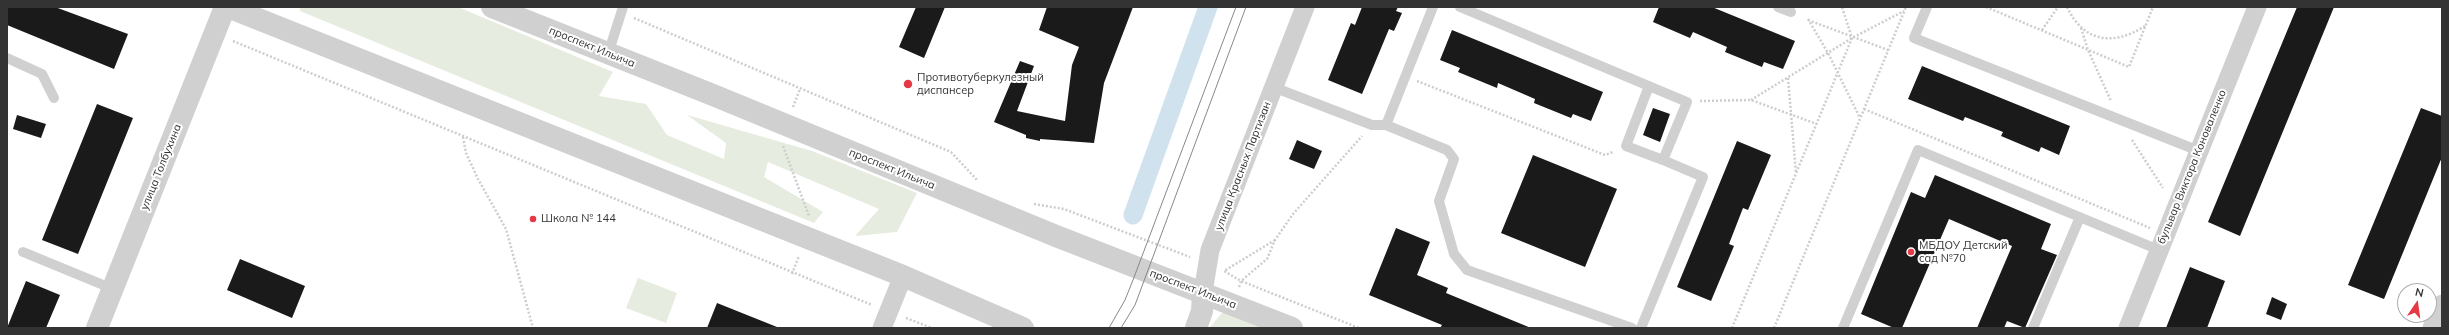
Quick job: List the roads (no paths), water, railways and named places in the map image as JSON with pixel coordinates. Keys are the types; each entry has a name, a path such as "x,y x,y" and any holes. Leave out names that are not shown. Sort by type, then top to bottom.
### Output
{"street":[{"name":"улица Толбухина","path":"97,328 225,7"},
{"path":"228,7 903,276 1023,328"},
{"name":"проспект Ильича","path":"492,7 608,54 713,94 1056,236 1292,328"},
{"name":"улица Красных Партизан","path":"1196,328 1202,312 1202,292 1210,250 1305,7"},
{"name":"бульвар Виктора Коноваленко","path":"2128,328 2257,7"},
{"path":"885,320 903,276"},
{"path":"2432,328 2442,304"}],"lane":[{"path":"1386,125 1432,7"},
{"path":"1460,7 1687,102 1663,160"},
{"path":"1778,7 1791,12"},
{"path":"1927,7 1914,38 2199,151"},
{"path":"608,54 622,10"},
{"path":"7,58 42,74 54,98"},
{"path":"1641,328 1703,177 1626,146 1649,86"},
{"path":"1273,87 1372,125 1386,125 1447,150 1454,159 1439,201 1454,254 1467,270 1632,328"},
{"path":"1843,328 1918,150 2080,217 2162,242"},
{"path":"2033,328 2080,217"},
{"path":"23,252 113,289"}],"waterway":[{"path":"1133,215 1208,7"}],"tram line":[{"path":"1109,328 1125,300 1133,280 1236,7"},
{"path":"1121,328 1135,305 1246,7"}],"place":[{"name":"Противотуберкулезный диспансер","path":"908,84"},
{"name":"Школа № 144","path":"533,219"},
{"name":"МБДОУ Детский сад №70","path":"1911,252"}]}
